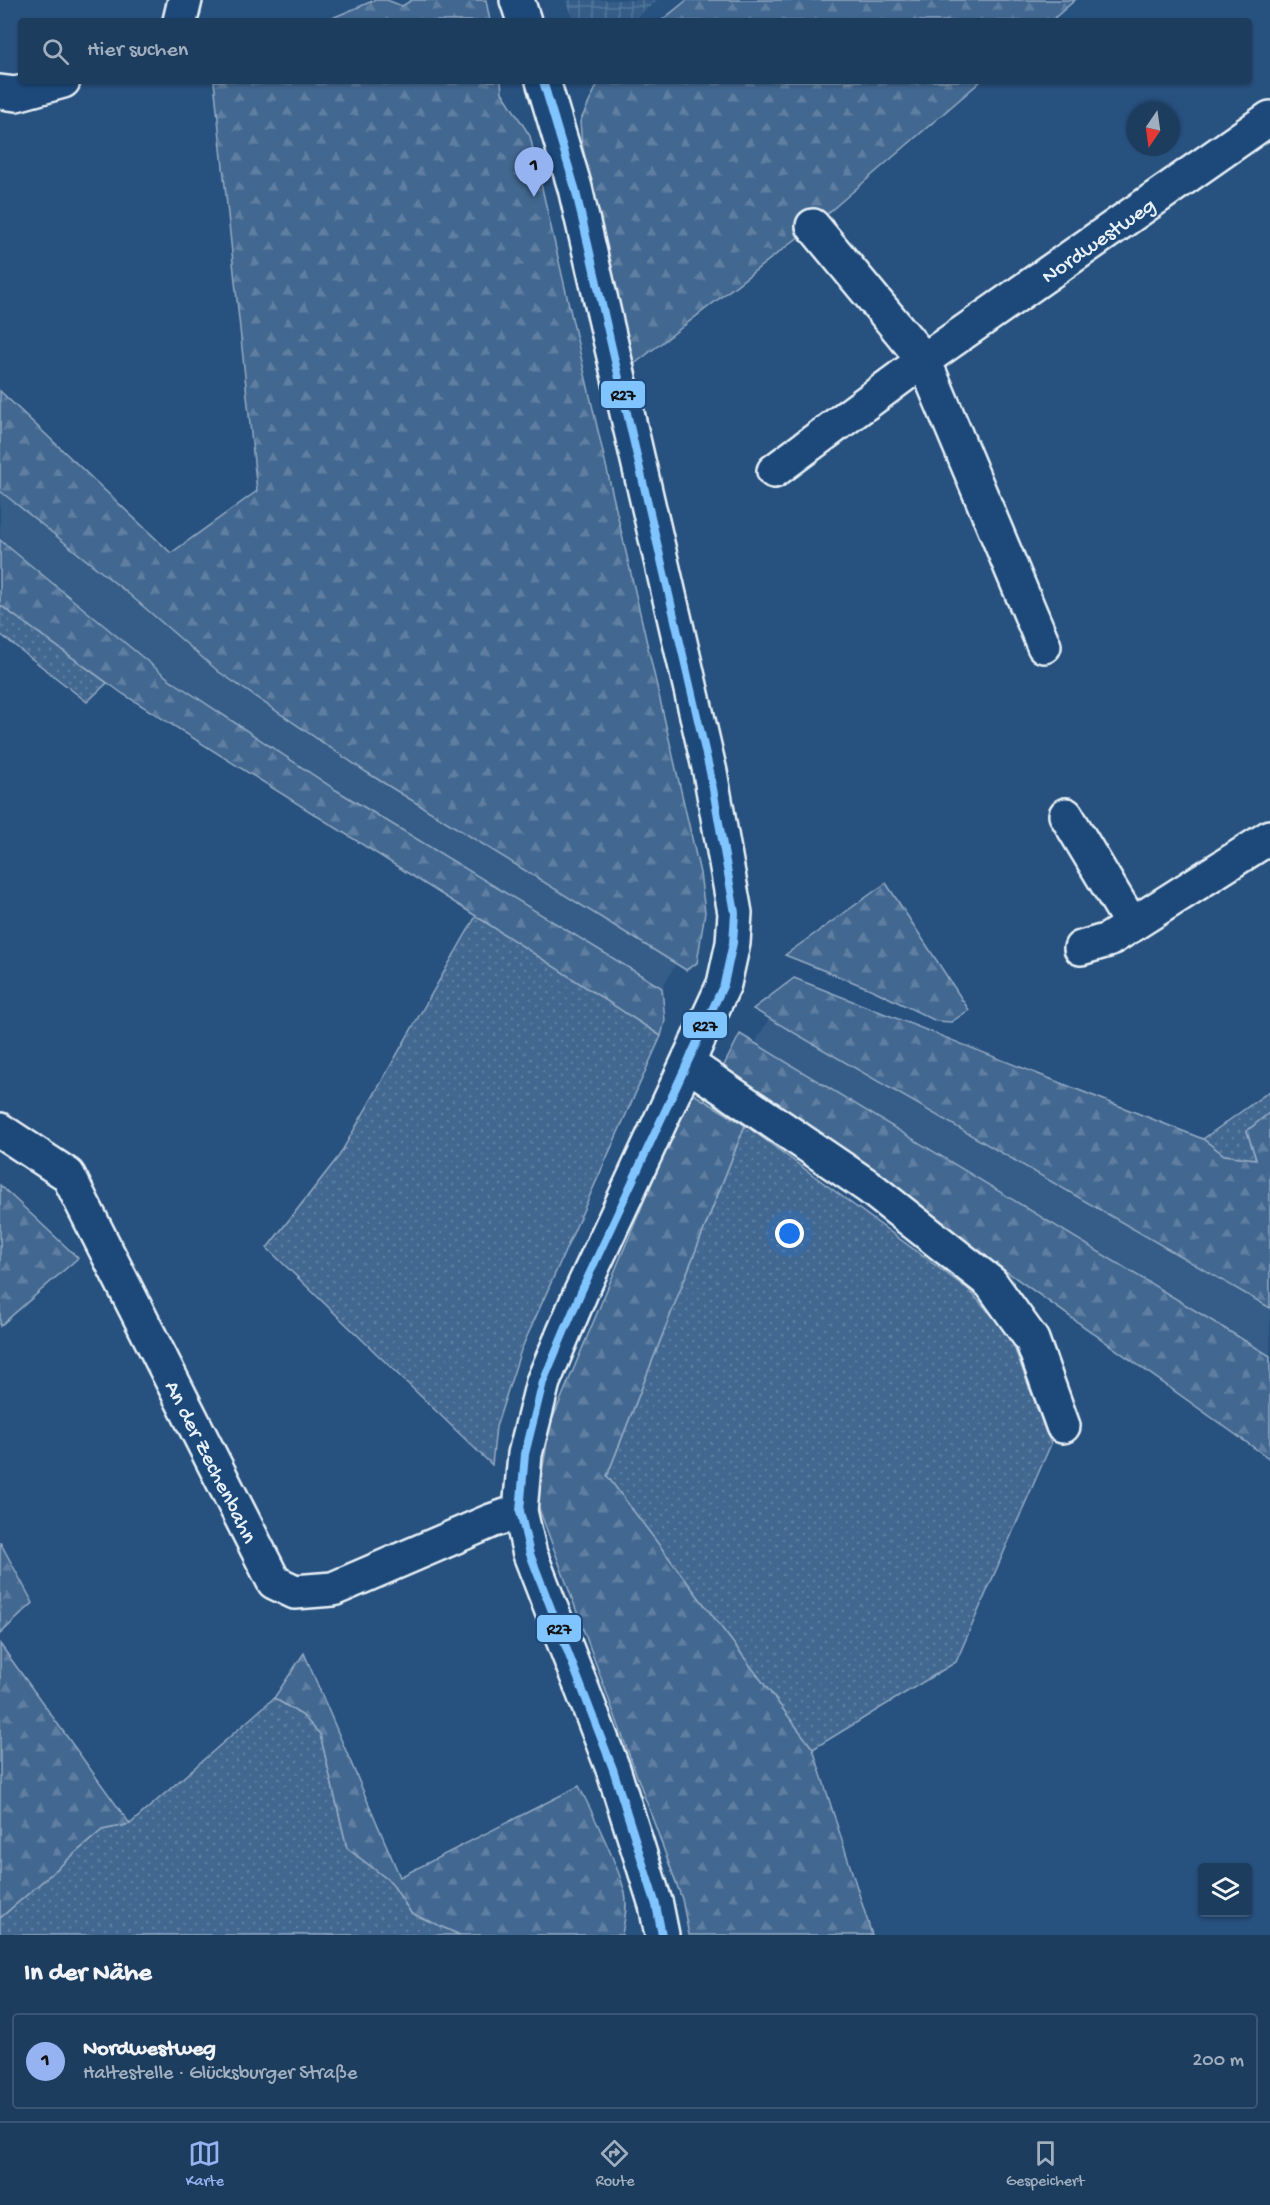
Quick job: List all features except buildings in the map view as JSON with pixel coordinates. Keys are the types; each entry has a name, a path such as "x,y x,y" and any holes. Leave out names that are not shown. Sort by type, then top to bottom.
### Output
{"main road":[{"path":"181,18 185,0"},
{"path":"517,0 523,18"},
{"path":"0,92 16,94 52,84"},
{"path":"544,84 575,188 662,561 710,772 735,913 733,943 724,984 581,1292 543,1382 525,1454 520,1511 531,1554 613,1769 656,1905 662,1935"},
{"name":"Nordwestweg","path":"774,471 924,360 1270,118"},
{"path":"813,226 924,360 1044,646"},
{"path":"1066,815 1132,925"},
{"path":"1082,948 1108,940 1270,837"},
{"path":"688,1064 869,1187 991,1283 1032,1340 1063,1426"},
{"name":"An der Zechenbahn","path":"0,1130 68,1175 274,1582 295,1592 333,1589 491,1521 520,1511"}],"shaded area":[{"path":"566,0 658,0 636,18 573,18"},
{"path":"0,491 130,595 219,672 366,772 668,957 676,964 662,988 336,790 168,679 0,540"},
{"path":"769,1018 1270,1308 1270,1356 755,1043"}],"green space":[{"path":"375,0 387,0 402,6 412,0 486,0 489,18 332,18"},
{"path":"687,0 1075,0 1054,18 665,18"},
{"path":"214,84 501,84 502,92 530,136 700,873 705,912 697,963 686,970 366,772 219,672 130,595 0,491 0,391 171,553 257,491"},
{"path":"598,84 978,84 813,226 633,365 582,144 580,122"},
{"path":"0,540 169,679 336,790 662,988 665,1021 661,1036 476,916 123,694 0,605"},
{"path":"0,605 107,683 87,702 0,634"},
{"path":"886,883 969,1010 951,1022 936,1021 873,990 785,955"},
{"path":"476,916 661,1036 521,1350 496,1427 492,1465 267,1248 339,1156"},
{"path":"794,978 1203,1139 1224,1155 1256,1159 1247,1131 1270,1112 1270,1308 753,1009"},
{"path":"740,1034 1270,1356 1270,1459 722,1069"},
{"path":"1270,1091 1270,1112 1247,1131 1256,1160 1224,1155 1203,1139"},
{"path":"690,1092 745,1125 607,1476 813,1749 872,1935 689,1935 682,1899 537,1503 550,1425"},
{"path":"745,1125 969,1290 1009,1334 1051,1444 956,1662 813,1749 607,1476"},
{"path":"0,1185 78,1258 0,1326"},
{"path":"0,1542 33,1603 0,1634"},
{"path":"0,1644 130,1824 102,1830 0,1918"},
{"path":"304,1653 400,1877 579,1786 622,1881 626,1909 622,1935 460,1935 411,1913 391,1882 347,1848 320,1734 302,1715 274,1698"},
{"path":"274,1698 302,1715 320,1734 347,1848 391,1882 411,1913 460,1935 0,1935 0,1918 102,1830 130,1824"}],"transit line":[{"name":"R27","path":"544,84 575,188 710,772 735,913 733,943 724,984 581,1292 543,1382 525,1454 520,1511 530,1554 613,1769 656,1905 662,1935"}],"place":[{"name":"Nordwestweg","path":"534,197"}]}
